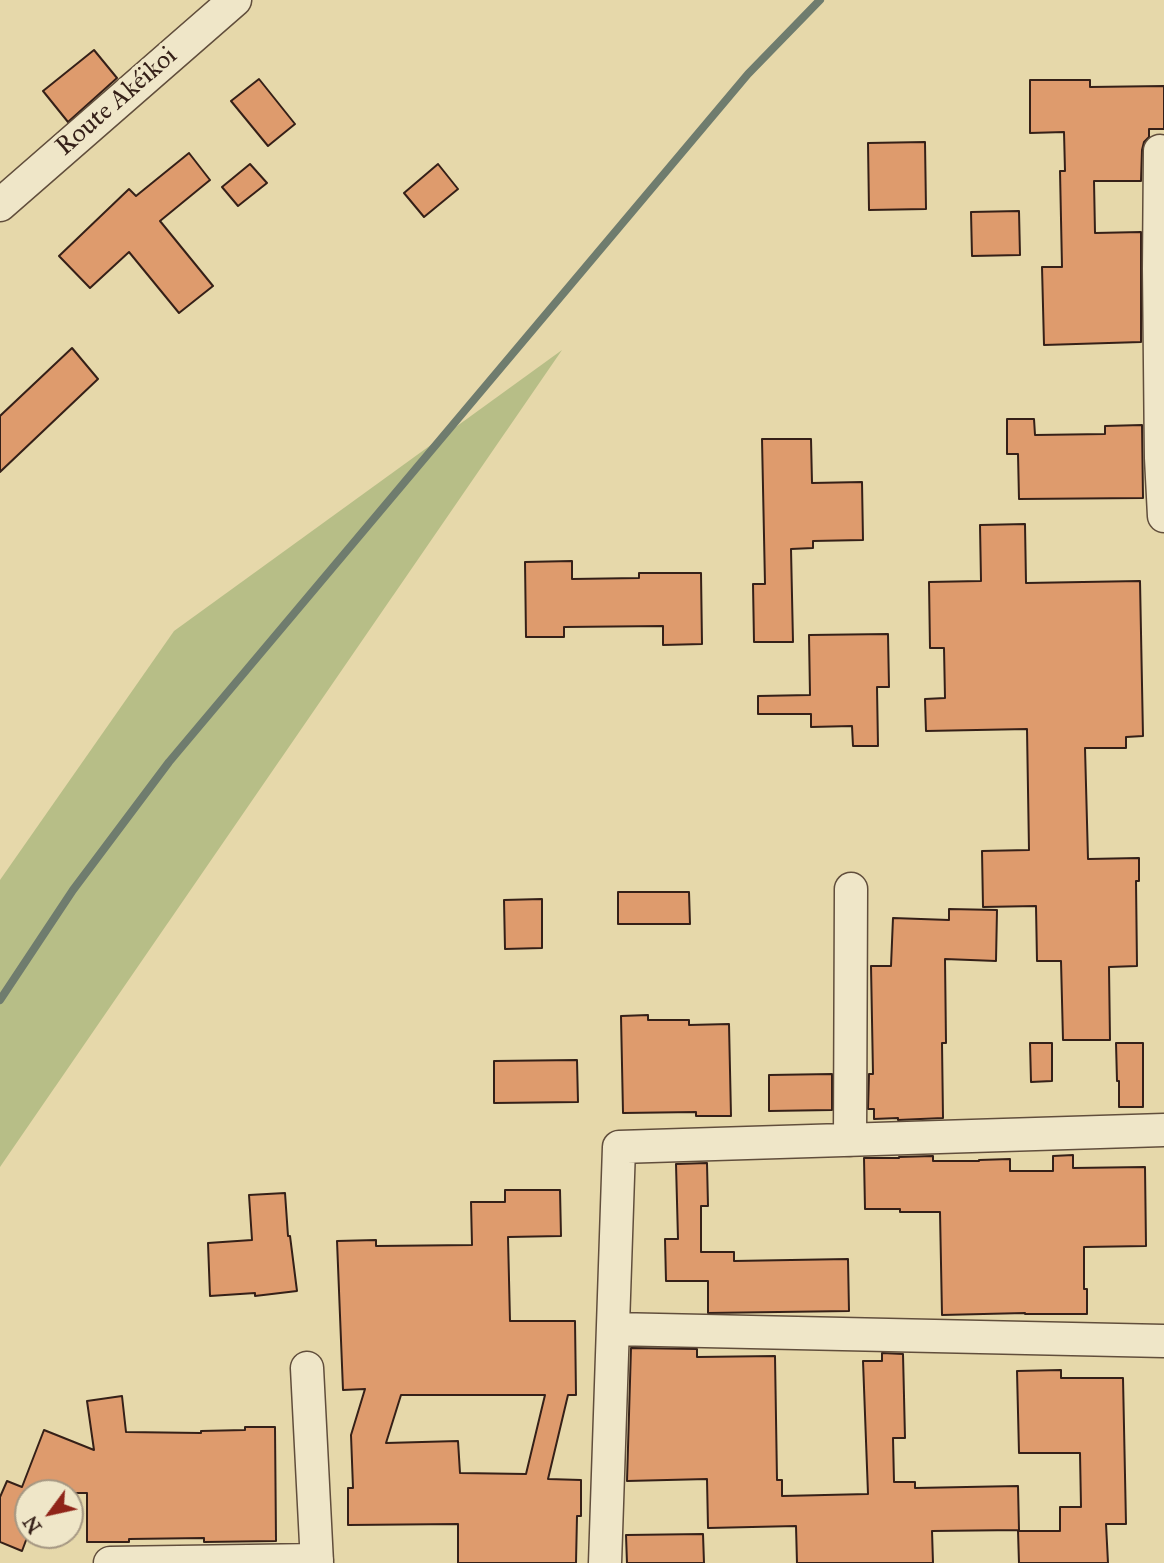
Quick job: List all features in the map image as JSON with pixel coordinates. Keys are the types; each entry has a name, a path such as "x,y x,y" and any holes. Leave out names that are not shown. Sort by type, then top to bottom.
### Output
{"street":[{"name":"Route Akéikoi","path":"0,205 235,0"},
{"path":"1160,151 1159,270 1164,516"},
{"path":"850,1140 851,889"},
{"path":"605,1563 618,1147 1164,1130"},
{"path":"613,1329 1164,1340"},
{"path":"110,1563 317,1561 307,1368"}],"green space":[{"path":"562,350 0,1167 0,880 174,631"}],"building":[{"path":"94,50 117,78 68,122 43,91"},
{"path":"259,79 295,124 268,146 231,101"},
{"path":"1030,80 1090,80 1090,87 1164,86 1164,129 1149,129 1149,137 1142,150 1141,181 1094,181 1095,233 1141,232 1141,342 1044,345 1042,267 1062,267 1060,171 1065,171 1064,132 1030,133"},
{"path":"925,142 926,209 869,210 868,143"},
{"path":"189,153 210,180 160,221 213,286 179,313 129,252 90,288 59,256 129,189 136,196"},
{"path":"250,164 267,183 238,206 222,187"},
{"path":"438,164 458,189 424,217 404,193"},
{"path":"1019,211 1020,255 972,256 971,212"},
{"path":"72,348 98,379 0,472 0,416"},
{"path":"1007,419 1034,419 1035,435 1105,434 1105,426 1142,425 1143,498 1019,499 1018,454 1007,454"},
{"path":"762,439 811,439 812,483 862,482 863,540 813,541 813,548 791,549 793,642 754,642 753,584 765,584"},
{"path":"1025,524 1026,583 1140,581 1143,736 1126,737 1126,748 1085,748 1088,859 1139,858 1139,881 1136,881 1137,966 1109,967 1110,1040 1063,1040 1061,961 1037,961 1036,906 983,907 982,851 1029,850 1027,729 926,731 925,699 945,698 944,648 930,648 929,582 981,581 980,525"},
{"path":"572,561 572,579 639,578 639,573 701,573 702,644 663,645 663,626 564,627 564,637 526,637 525,562"},
{"path":"888,634 889,687 877,687 878,746 853,746 852,726 811,727 811,714 758,714 758,696 810,695 809,635"},
{"path":"618,892 689,892 690,924 618,924"},
{"path":"542,899 542,948 505,949 504,900"},
{"path":"949,909 997,910 996,961 945,959 943,1118 874,1119 874,1109 868,1109 869,1074 873,1074 871,966 891,966 893,918 949,920"},
{"path":"648,1015 648,1020 689,1020 689,1025 729,1024 731,1116 696,1116 696,1112 623,1113 621,1016"},
{"path":"1030,1043 1052,1043 1052,1081 1031,1082"},
{"path":"1116,1043 1143,1043 1143,1107 1119,1107"},
{"path":"577,1060 578,1102 494,1103 494,1061"},
{"path":"832,1074 832,1110 769,1111 769,1075"},
{"path":"1073,1155 1073,1168 1145,1167 1146,1246 1084,1247 1087,1314 942,1315 940,1212 865,1209 864,1158 933,1156 933,1161 1010,1159 1010,1171 1053,1171 1053,1156"},
{"path":"707,1163 708,1206 701,1206 701,1252 734,1252 734,1261 848,1259 849,1311 708,1313 708,1281 666,1281 665,1239 678,1239 676,1164"},
{"path":"505,1190 560,1190 561,1236 508,1237 510,1321 575,1321 576,1395 568,1395 548,1479 581,1480 581,1516 577,1516 576,1563 458,1563 458,1524 348,1525 348,1488 353,1488 351,1435 365,1389 343,1390 337,1241 376,1240 376,1246 472,1245 471,1202 505,1202","holes":["401,1395 545,1395 526,1474 460,1473 458,1441 386,1443"]},
{"path":"285,1193 288,1236 297,1291 255,1296 255,1293 210,1296 208,1243 252,1240 249,1195"},
{"path":"631,1348 697,1349 697,1357 775,1356 777,1480 782,1480 782,1496 868,1494 863,1361 882,1361 882,1353 903,1354 905,1438 893,1438 894,1482 915,1482 915,1488 1018,1486 1019,1530 932,1531 933,1563 797,1563 796,1526 708,1528 707,1479 627,1481"},
{"path":"1061,1370 1061,1378 1123,1378 1126,1524 1106,1524 1108,1563 1019,1563 1018,1531 1060,1531 1060,1507 1081,1507 1080,1453 1019,1453 1017,1371"},
{"path":"122,1396 126,1432 201,1433 245,1430 245,1427 275,1427 276,1541 204,1542 204,1538 87,1542 87,1493 84,1493 84,1479 25,1479 44,1430 94,1450 87,1401"},
{"path":"7,1481 14,1484 14,1548 0,1542 0,1497"},
{"path":"703,1534 704,1563 627,1563 626,1535"}],"waterway":[{"path":"0,1000 73,890 169,762 748,74 820,0"}]}
